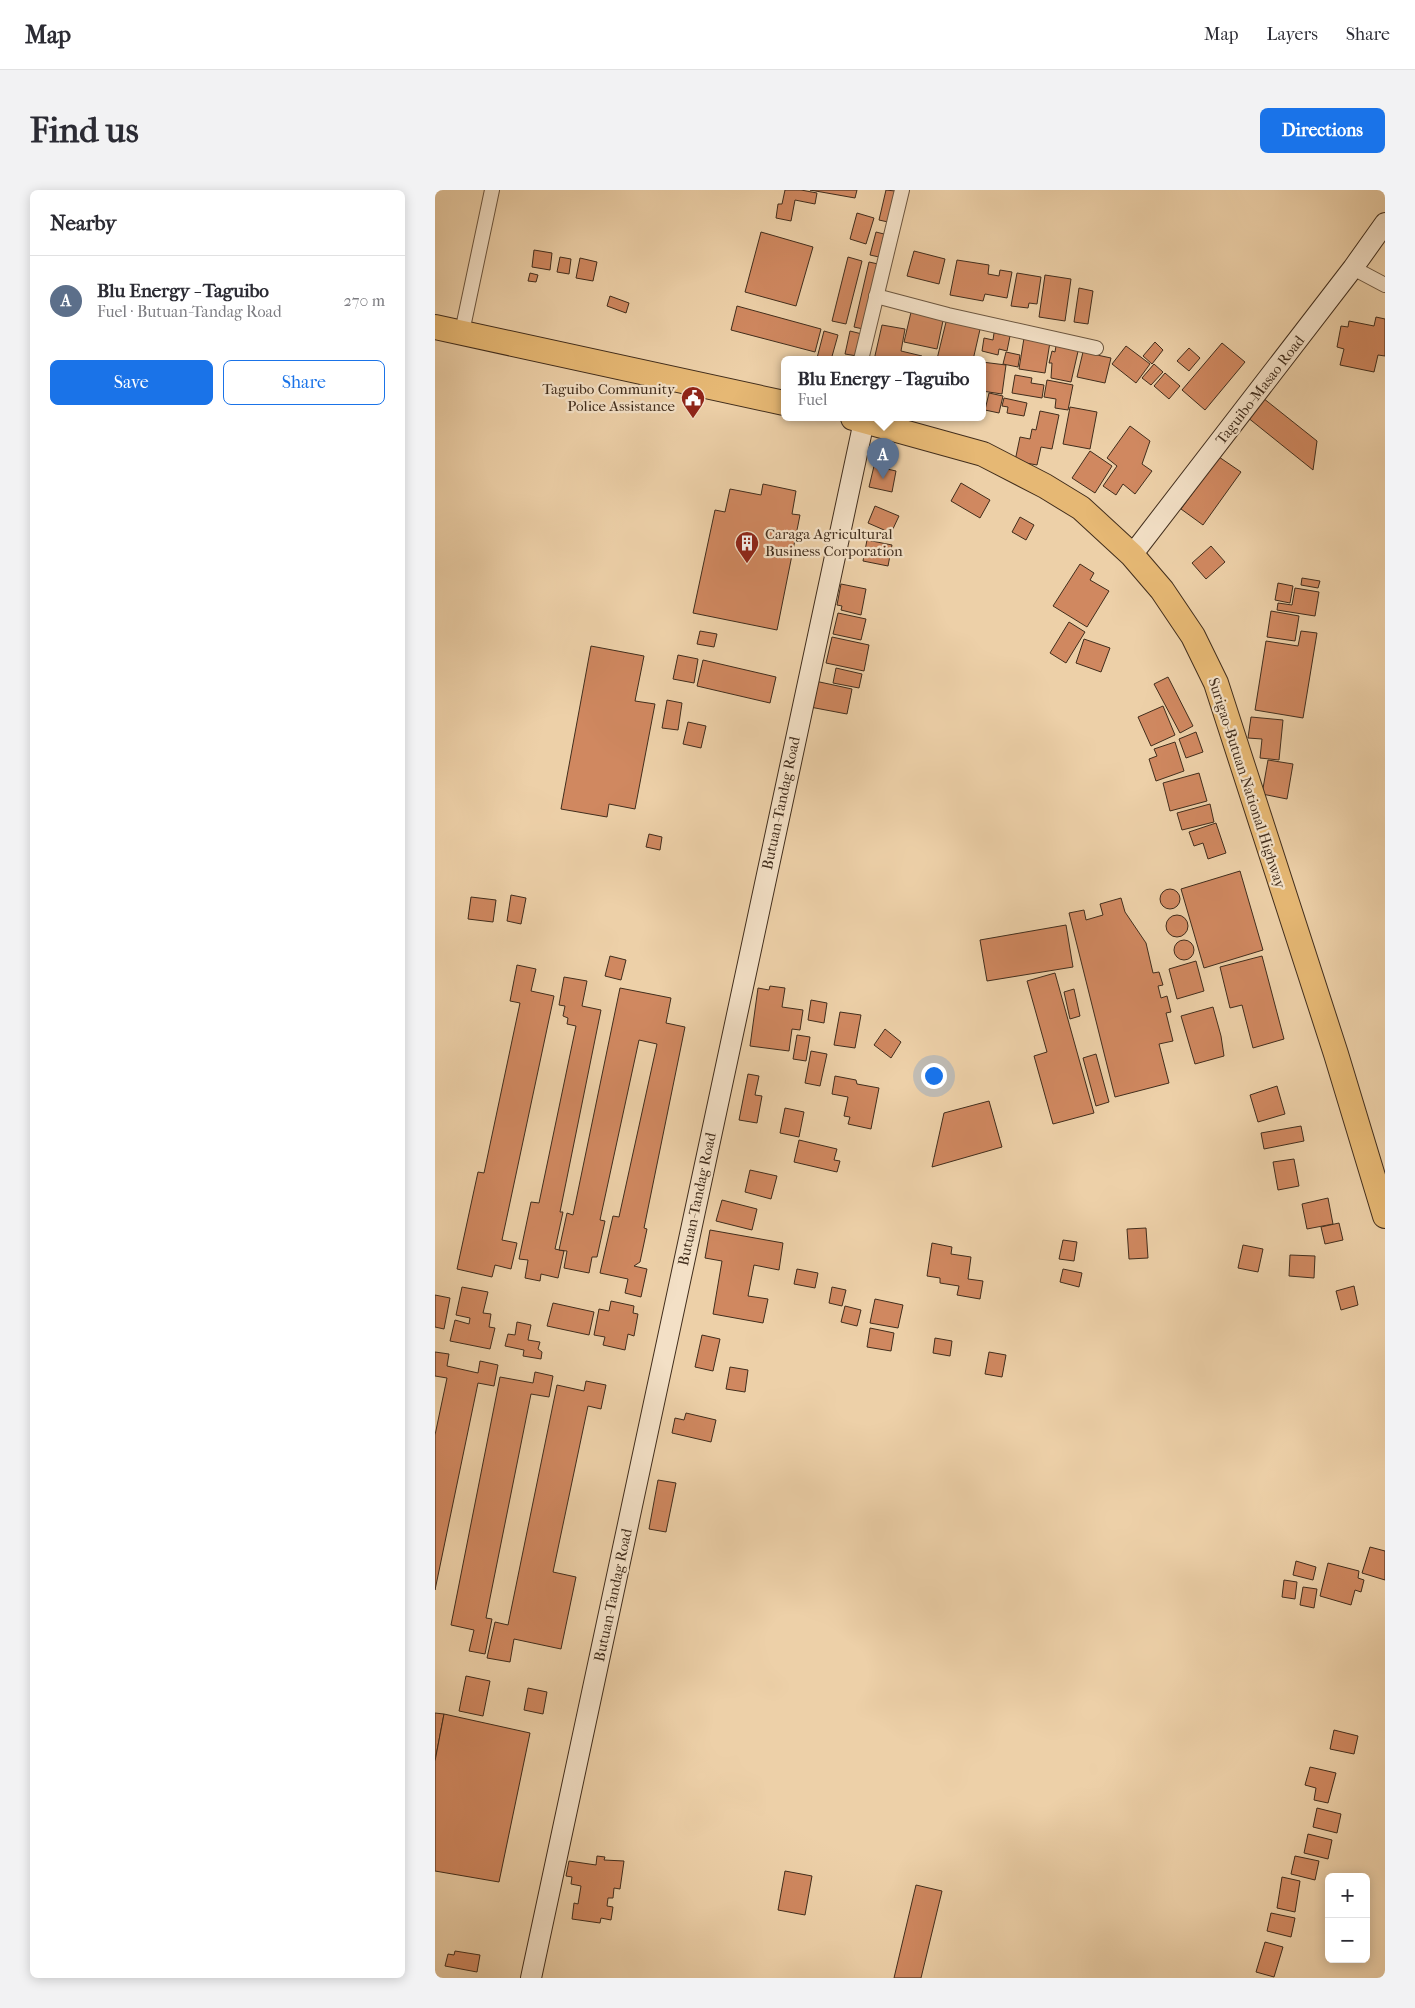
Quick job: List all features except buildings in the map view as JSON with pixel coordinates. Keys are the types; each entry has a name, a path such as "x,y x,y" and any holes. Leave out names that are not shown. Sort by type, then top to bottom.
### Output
{"highway":[{"path":"435,327 781,402"},
{"name":"Surigao-Butuan National Highway","path":"865,421 983,454 1045,486 1081,508 1132,555 1162,590 1193,636 1216,684 1336,1054 1385,1216"}],"main road":[{"name":"Taguibo-Masao Road","path":"1132,555 1353,268 1385,223"},
{"name":"Butuan-Tandag Road","path":"531,1978 858,421"}],"street":[{"path":"462,332 492,190"},
{"path":"862,356 902,190"},
{"path":"1353,268 1385,285"},
{"path":"876,296 948,315 1096,348"}],"place":[{"name":"Taguibo Community Police Assistance","path":"693,419"},
{"name":"Blu Energy - Taguibo","path":"883,479"},
{"name":"Caraga Agricultural Business Corporation","path":"747,564"}]}
